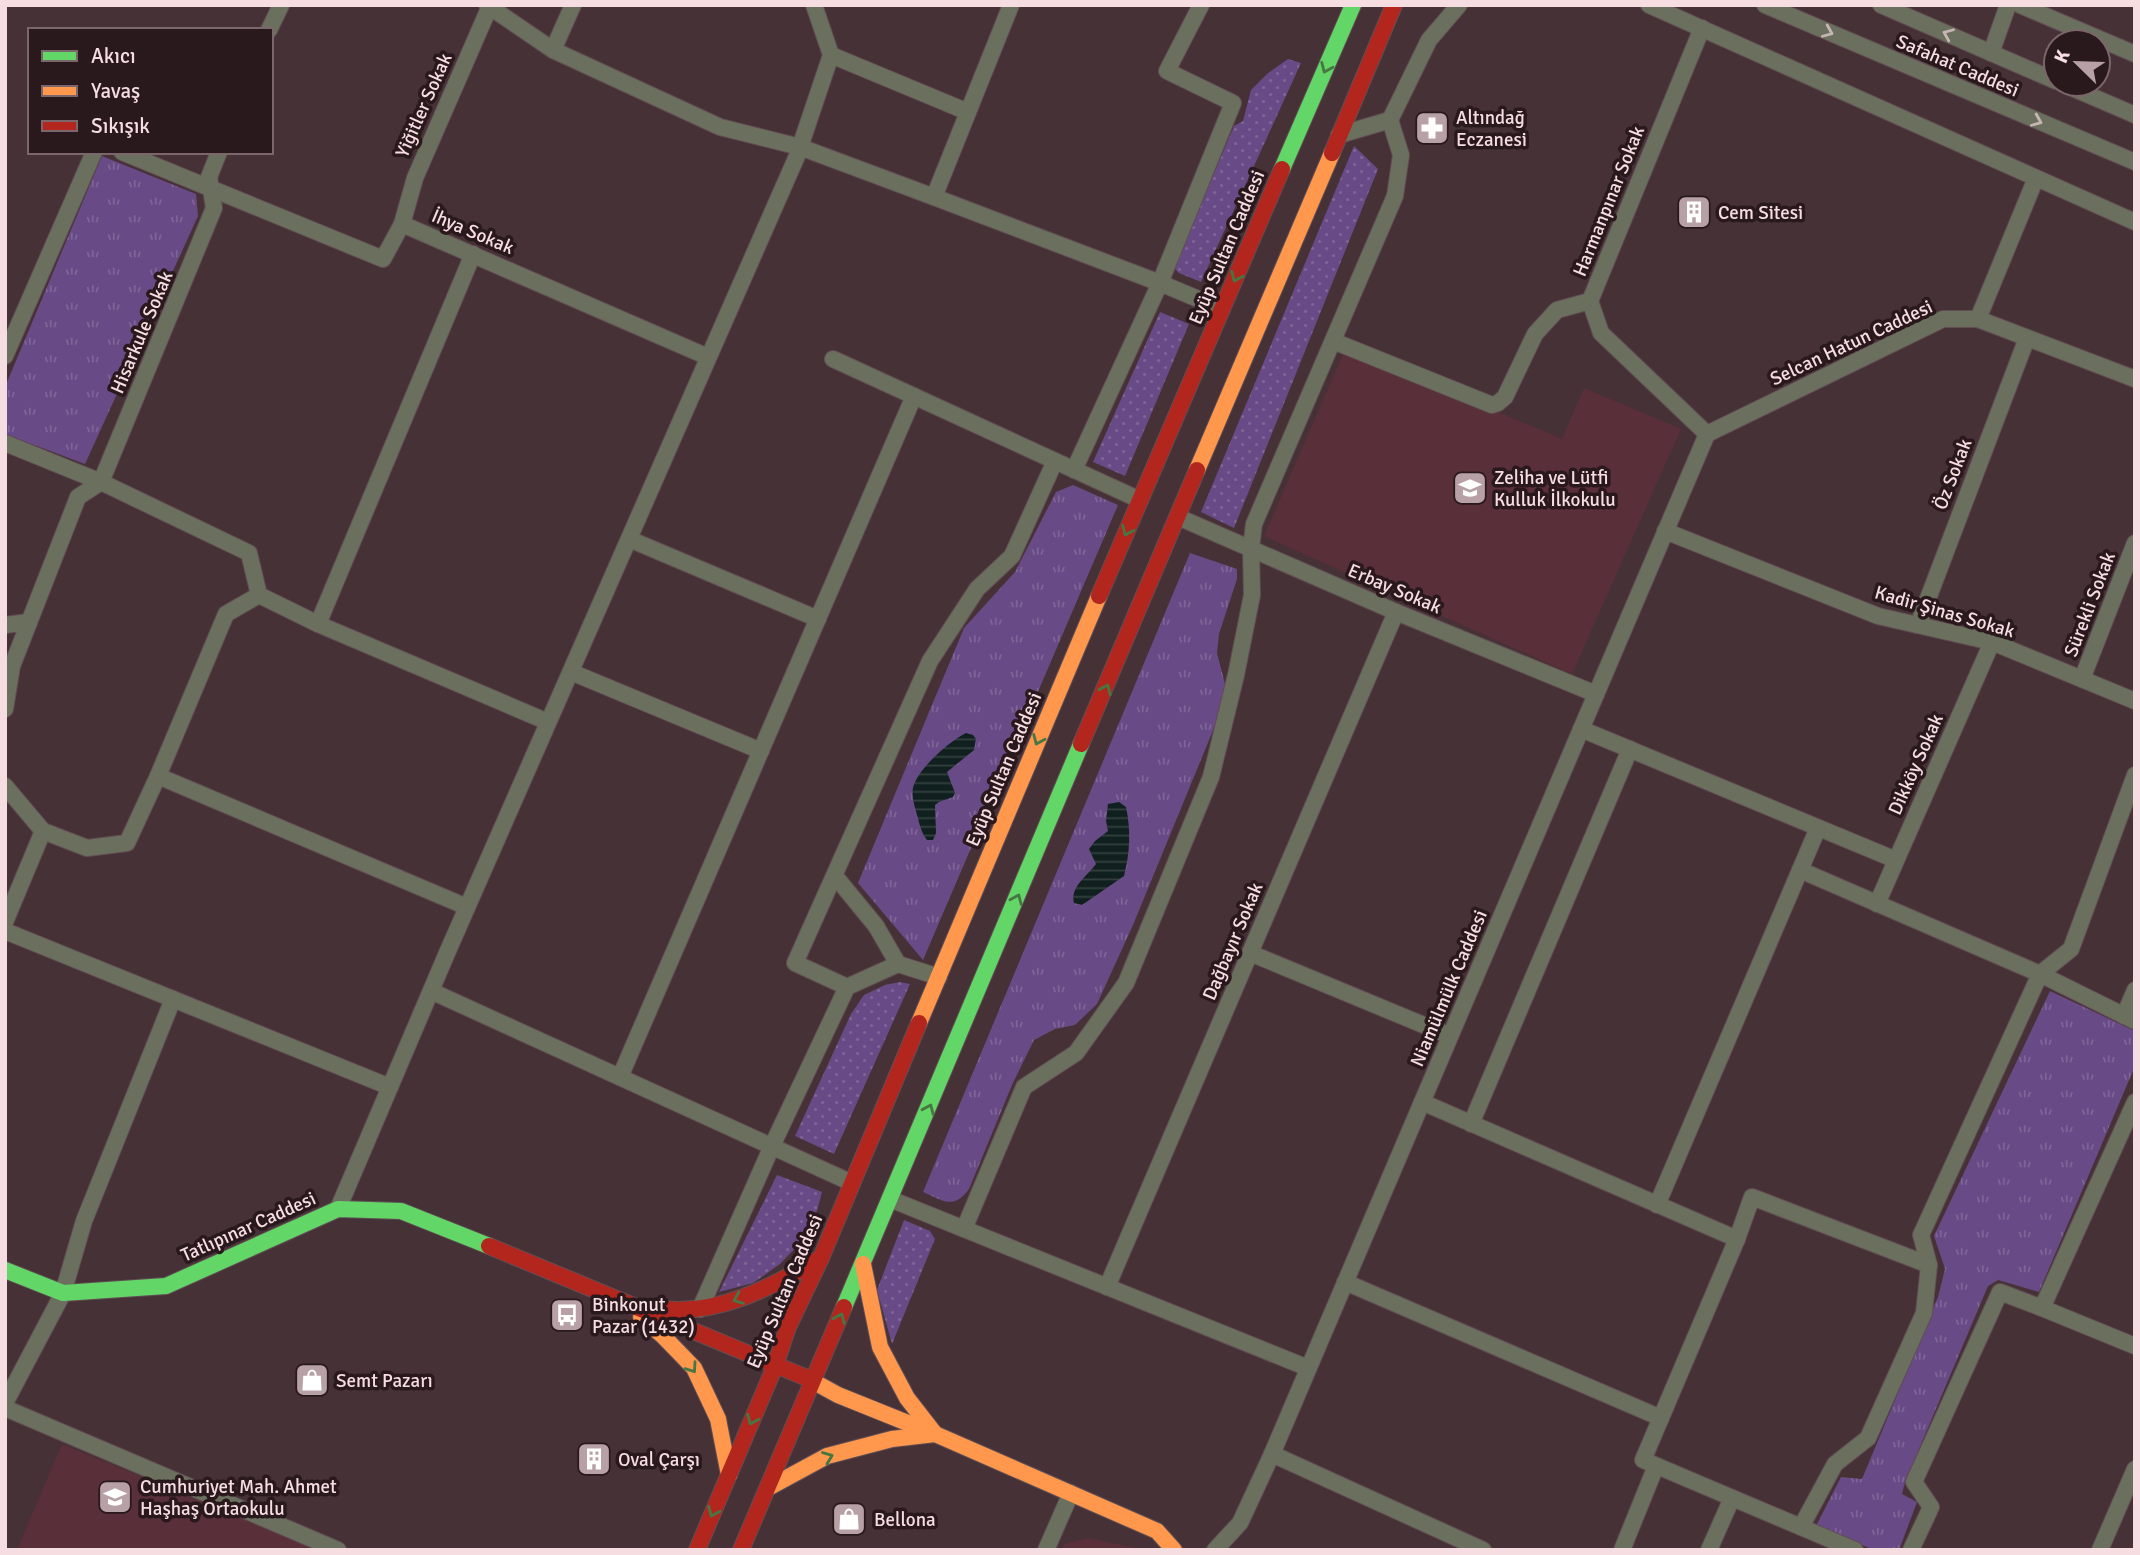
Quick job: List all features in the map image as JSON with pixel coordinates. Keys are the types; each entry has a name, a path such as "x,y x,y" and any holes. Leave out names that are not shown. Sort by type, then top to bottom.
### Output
{"main road":[{"name":"Eyüp Sultan Caddesi","path":"697,1550 775,1366 788,1327 821,1258 1140,500 1353,5"},
{"path":"741,1550 1394,5"},
{"name":"Tatlıpınar Caddesi","path":"5,1270 63,1293 166,1286 338,1209 401,1211 584,1284 626,1304"},
{"path":"626,1304 679,1311 720,1306 772,1286 821,1258"},
{"path":"863,1264 880,1347 907,1398 935,1434"},
{"path":"626,1304 814,1381 838,1395 935,1434 1157,1531 1174,1550"},
{"path":"626,1304 694,1368 718,1419 729,1475"},
{"path":"768,1488 827,1456 892,1439 935,1434"}],"street":[{"path":"270,28 281,5"},
{"path":"554,50 573,5"},
{"path":"338,1209 467,907 800,147 831,55 814,5"},
{"path":"934,197 1011,5"},
{"path":"1074,470 1160,283 1233,103 1167,71 1201,5"},
{"path":"1345,24 1347,5"},
{"path":"964,1229 1024,1087 1076,1053 1126,983 1211,777 1252,595 1251,548 1254,524 1395,196 1401,155 1390,120 1429,40 1459,5"},
{"path":"1648,5 2135,222"},
{"name":"Safahat Caddesi","path":"1765,5 2135,162"},
{"name":"Safahat Caddesi","path":"1881,5 2042,75"},
{"path":"1991,53 2008,5"},
{"path":"2020,5 2135,54"},
{"path":"488,6 554,50 720,127 800,147 1222,309"},
{"name":"Yiğitler Sokak","path":"402,224 415,178 488,6"},
{"name":"Harmanpınar Sokak","path":"1702,28 1590,300 1601,333 1707,434"},
{"path":"831,55 968,112"},
{"path":"2096,98 2135,115"},
{"path":"1339,135 1390,120"},
{"path":"5,356 93,154"},
{"name":"İhya Sokak","path":"127,154 383,260 402,224 708,357"},
{"path":"211,189 209,177 218,154"},
{"path":"1978,319 2036,178"},
{"name":"Hisarkule Sokak","path":"103,476 215,208 211,189"},
{"path":"318,624 473,254"},
{"path":"1333,341 1492,405 1505,397 1535,334 1542,326 1557,310 1590,300"},
{"name":"Selcan Hatun Caddesi","path":"1707,434 1943,319 1978,319 2135,379"},
{"name":"Öz Sokak","path":"1917,625 2027,338"},
{"path":"833,359 1140,500"},
{"path":"621,1077 914,396"},
{"name":"Niamülmülk Caddesi","path":"1215,1550 1240,1523 1272,1454 1707,434"},
{"path":"6,444 103,476 248,553 259,595 318,624 548,722"},
{"path":"847,987 795,963 930,661 977,589 1012,556 1055,461"},
{"path":"5,709 12,666 78,497 103,476"},
{"name":"Erbay Sokak","path":"1178,517 1396,612 1596,694"},
{"name":"Kadir Şinas Sokak","path":"1665,531 1878,616 1992,642 2135,701"},
{"path":"629,539 818,620"},
{"name":"Sürekli Sokak","path":"2082,679 2135,543"},
{"path":"5,786 43,831 88,848 127,843 226,614 259,595"},
{"name":"Dağbayır Sokak","path":"1107,1287 1396,612"},
{"path":"5,625 29,622"},
{"name":"Dikköy Sokak","path":"1877,904 1992,642"},
{"path":"571,672 761,751"},
{"path":"1581,729 1896,860"},
{"path":"1471,1124 1630,749"},
{"path":"1801,1527 1835,1464 1868,1438 1924,1313 1928,1265 1921,1235 2040,974 2071,949 2135,775"},
{"path":"158,776 467,907"},
{"path":"1657,1205 1818,828"},
{"path":"5,922 43,831"},
{"path":"1800,870 2040,974 2129,1018 2135,990"},
{"path":"835,876 876,926 898,964"},
{"path":"5,932 390,1087"},
{"path":"1250,953 1450,1036"},
{"path":"700,1309 772,1146 847,987 898,964 939,977"},
{"path":"431,991 852,1183"},
{"path":"173,999 84,1221 63,1293 5,1406 338,1550"},
{"path":"1422,1102 1737,1239"},
{"path":"2042,1308 2135,1102"},
{"path":"1855,1550 1643,1460 1737,1239 1752,1197 1928,1265"},
{"path":"890,1199 1308,1368"},
{"path":"1345,1282 1661,1418"},
{"path":"1911,1550 1931,1507 1914,1482 2000,1292 2135,1346"},
{"path":"1272,1454 1483,1550"},
{"path":"1622,1550 1656,1466"},
{"path":"2100,1550 2128,1502 2135,1469"},
{"path":"1046,1550 1071,1493"},
{"path":"1709,1550 1732,1498"}],"shaded area":[{"name":"Zeliha ve Lütfi Kulluk İlkokulu","path":"1346,347 1562,439 1584,388 1681,429 1572,674 1264,536"},
{"path":"966,733 976,739 974,750 947,772 955,793 953,797 935,805 936,833 933,840 927,840 917,815 913,788 935,756"},
{"path":"1119,802 1126,807 1129,824 1129,850 1124,876 1082,905 1074,903 1074,892 1096,864 1089,849 1108,831 1108,804"},
{"name":"Cumhuriyet Mah. Ahmet Haşhaş Ortaokulu","path":"62,1444 320,1550 17,1550"},
{"path":"1088,1538 1137,1550 1062,1550 1064,1544"}],"green space":[{"path":"1288,59 1301,63 1201,282 1179,273 1174,268 1234,126 1243,121 1251,90"},
{"path":"1354,146 1378,169 1234,528 1201,512"},
{"path":"102,156 196,194 198,216 85,464 5,434 5,387"},
{"path":"1160,312 1189,324 1125,476 1093,462"},
{"path":"1073,485 1118,505 923,960 858,883 964,628 1015,572 1056,492"},
{"path":"1190,553 1237,569 1237,579 1219,634 1217,653 1226,688 1221,711 1133,925 1097,1004 1075,1025 1055,1029 1034,1040 1012,1085 969,1189 964,1196 953,1202 937,1198 923,1192"},
{"path":"900,982 910,984 834,1154 795,1136 851,1014 864,995 885,985"},
{"path":"2050,991 2135,1031 2135,1066 2039,1292 1998,1280 1988,1286 1905,1482 1902,1494 1917,1502 1899,1550 1874,1550 1816,1526 1841,1477 1862,1479 1938,1297 1945,1269 1934,1236"},
{"path":"777,1175 822,1192 817,1211 802,1241 780,1264 753,1283 719,1292"},
{"path":"904,1220 930,1231 935,1239 892,1344 877,1290"}],"traffic: fast":[{"path":"1282,169 1353,5"},
{"path":"844,1307 1081,744"},
{"path":"5,1270 63,1293 166,1286 338,1209 401,1211 489,1246"}],"traffic: slow":[{"path":"1197,470 1332,153"},
{"path":"919,1023 1099,596"},
{"path":"768,1488 827,1456 892,1439 935,1434 907,1398 880,1347 863,1264"},
{"path":"641,1317 694,1368 718,1419 729,1475"},
{"path":"807,1378 838,1395 935,1434 1157,1531 1174,1550"}],"traffic: jam":[{"path":"1332,153 1394,5"},
{"path":"1099,596 1282,169"},
{"path":"1081,744 1197,470"},
{"path":"697,1550 775,1366 788,1327 821,1258 919,1023"},
{"path":"489,1246 807,1378"},
{"path":"654,1308 699,1309 741,1298 762,1290 821,1258"},
{"path":"741,1550 844,1307"}],"place":[{"name":"Altındağ Eczanesi","path":"1432,128"},
{"name":"Cem Sitesi","path":"1694,212"},
{"name":"Zeliha ve Lütfi Kulluk İlkokulu","path":"1470,488"},
{"name":"Binkonut Pazar (1432)","path":"567,1315"},
{"name":"Semt Pazarı","path":"312,1380"},
{"name":"Oval Çarşı","path":"594,1459"},
{"name":"Cumhuriyet Mah. Ahmet Haşhaş Ortaokulu","path":"115,1497"},
{"name":"Bellona","path":"849,1519"}]}
